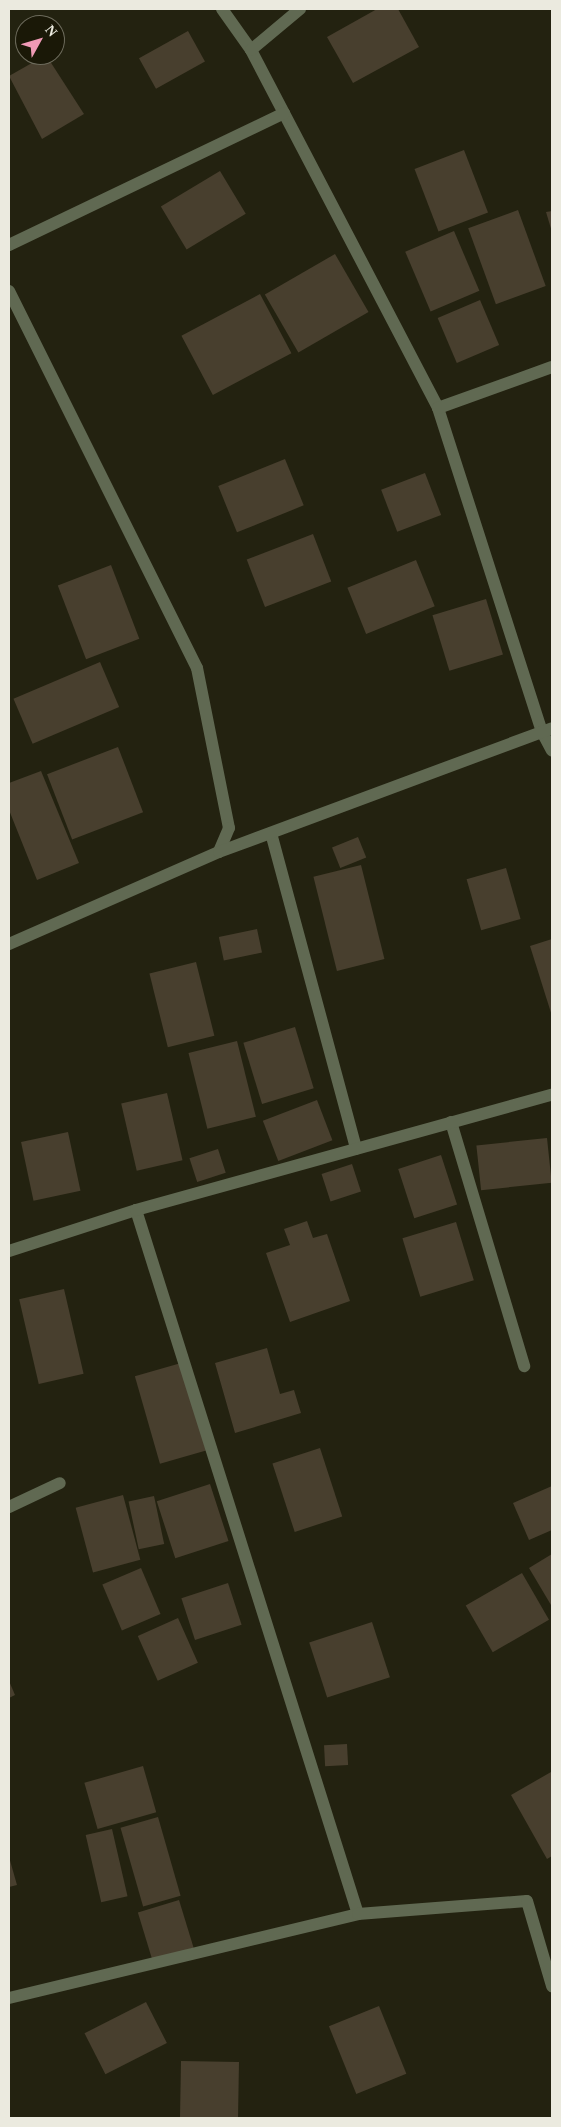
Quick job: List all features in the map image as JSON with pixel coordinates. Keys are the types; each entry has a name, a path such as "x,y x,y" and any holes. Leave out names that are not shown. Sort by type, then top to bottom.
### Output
{"street":[{"path":"222,9 251,50 438,408 547,730 552,752"},
{"path":"251,50 300,9"},
{"path":"9,245 284,113"},
{"path":"9,291 197,668 229,828 219,852"},
{"path":"438,408 552,367"},
{"path":"9,944 219,852 547,730"},
{"path":"271,833 356,1149"},
{"path":"9,1251 136,1210 552,1094"},
{"path":"451,1122 524,1366"},
{"path":"136,1210 358,1914"},
{"path":"9,1507 60,1483"},
{"path":"9,1998 358,1914 527,1902 552,1986"}],"building":[{"path":"377,9 398,9 419,47 353,83 327,37"},
{"path":"188,31 205,62 156,89 139,58"},
{"path":"28,65 52,65 84,114 42,139 9,76"},
{"path":"464,150 488,213 439,232 415,169"},
{"path":"220,171 246,214 187,249 161,207"},
{"path":"518,210 546,286 496,304 468,228"},
{"path":"552,211 552,232 546,212"},
{"path":"454,231 479,291 431,312 405,252"},
{"path":"335,254 368,312 298,353 265,294"},
{"path":"260,294 291,353 213,395 181,336"},
{"path":"480,300 499,345 457,363 438,318"},
{"path":"285,459 304,505 237,532 218,486"},
{"path":"425,473 441,515 397,532 381,490"},
{"path":"313,534 331,582 265,607 247,559"},
{"path":"416,560 435,606 366,634 347,588"},
{"path":"111,565 139,639 86,659 58,585"},
{"path":"486,599 503,654 449,671 432,615"},
{"path":"100,662 119,707 33,744 13,699"},
{"path":"118,747 143,812 72,840 47,774"},
{"path":"41,771 79,863 37,880 9,810 9,783"},
{"path":"358,837 366,857 340,868 332,847"},
{"path":"361,865 384,959 337,971 313,877"},
{"path":"506,868 521,919 481,930 467,879"},
{"path":"257,929 262,952 224,961 219,937"},
{"path":"552,939 552,1016 530,946"},
{"path":"196,962 214,1036 168,1047 149,974"},
{"path":"295,1027 314,1088 262,1104 243,1043"},
{"path":"237,1041 256,1117 207,1129 188,1053"},
{"path":"167,1093 183,1160 137,1171 121,1104"},
{"path":"317,1100 332,1140 278,1161 263,1121"},
{"path":"68,1132 80,1191 34,1201 21,1142"},
{"path":"547,1138 552,1183 481,1190 476,1145"},
{"path":"218,1149 226,1173 197,1182 189,1158"},
{"path":"441,1155 457,1204 414,1218 398,1169"},
{"path":"352,1164 361,1192 331,1201 322,1174"},
{"path":"307,1221 313,1238 327,1234 350,1301 290,1322 266,1253 290,1245 284,1229"},
{"path":"456,1222 474,1280 420,1297 402,1238"},
{"path":"64,1289 84,1374 39,1384 19,1299"},
{"path":"267,1348 280,1394 294,1390 301,1413 235,1433 215,1363"},
{"path":"181,1363 206,1450 160,1464 135,1376"},
{"path":"320,1448 342,1516 295,1532 272,1463"},
{"path":"210,1484 229,1541 175,1558 157,1501"},
{"path":"552,1486 552,1530 529,1540 513,1503"},
{"path":"123,1495 140,1560 93,1572 76,1508"},
{"path":"154,1496 164,1544 139,1549 129,1501"},
{"path":"552,1554 552,1604 551,1605 529,1568"},
{"path":"141,1568 161,1614 122,1630 102,1584"},
{"path":"522,1573 549,1620 493,1652 466,1606"},
{"path":"228,1583 242,1625 195,1640 181,1598"},
{"path":"178,1618 198,1663 158,1681 138,1636"},
{"path":"372,1622 390,1677 327,1698 309,1642"},
{"path":"9,1681 15,1695 9,1698"},
{"path":"347,1744 348,1765 325,1766 324,1745"},
{"path":"143,1766 156,1812 98,1829 84,1783"},
{"path":"551,1772 552,1856 547,1859 511,1795"},
{"path":"158,1817 181,1896 143,1907 121,1828"},
{"path":"112,1829 128,1896 101,1902 86,1835"},
{"path":"9,1857 17,1885 9,1887"},
{"path":"179,1900 194,1948 152,1960 138,1913"},
{"path":"146,2002 167,2043 105,2074 85,2033"},
{"path":"379,2006 406,2074 356,2094 329,2026"},
{"path":"181,2061 239,2062 238,2118 180,2118"}]}
